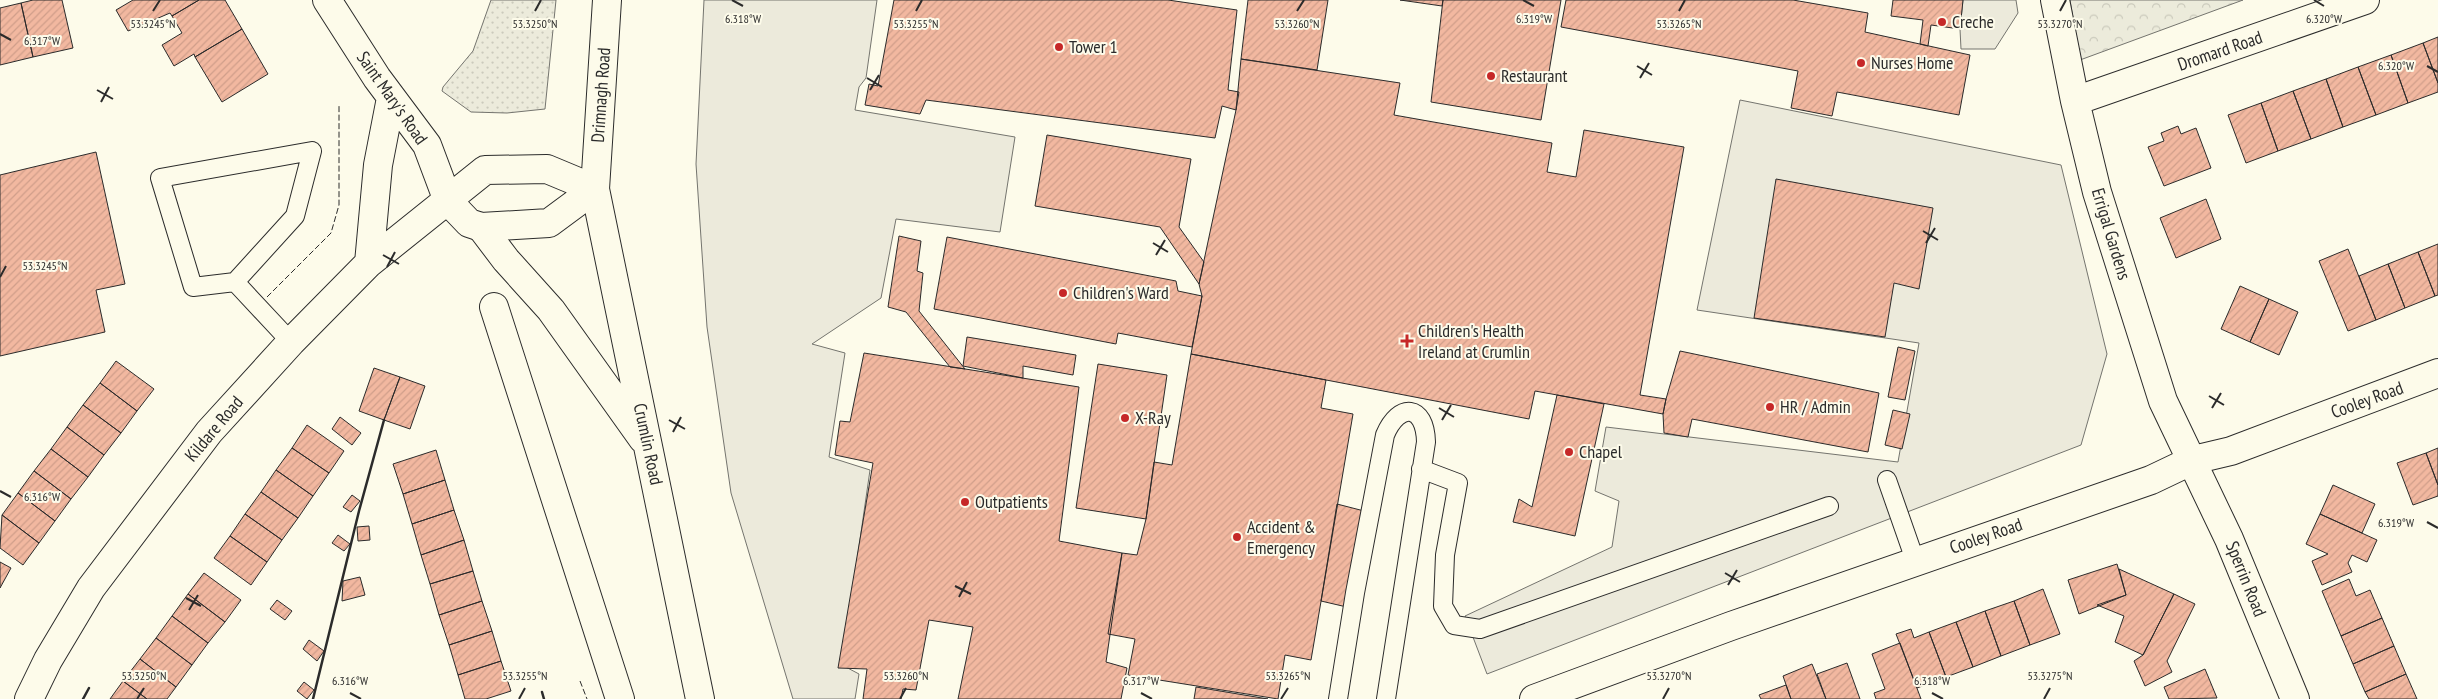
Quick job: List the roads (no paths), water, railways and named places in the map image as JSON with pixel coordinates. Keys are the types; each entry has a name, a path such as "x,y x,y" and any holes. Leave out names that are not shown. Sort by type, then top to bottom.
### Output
{"street":[{"name":"Saint Mary's Road","path":"327,0 391,98 427,146 448,201 470,223 481,227 506,260 551,310 648,446"},
{"name":"Drimnagh Road","path":"595,189 607,0"},
{"name":"Errigal Gardens","path":"2055,0 2075,101 2097,192 2163,401 2193,460"},
{"name":"Dromard Road","path":"2075,101 2365,0"},
{"path":"369,263 378,165 391,98"},
{"path":"448,201 485,170 547,169 595,189"},
{"path":"481,227 549,223 595,189"},
{"name":"Crumlin Road","path":"595,189 700,699"},
{"name":"Kildare Road","path":"29,699 48,660 91,588 209,432 291,342 369,263 448,201"},
{"path":"494,307 620,699"},
{"name":"Cooley Road","path":"1534,699 1915,560 2151,480 2193,460 2231,451 2438,374"},
{"name":"Sperrin Road","path":"2193,460 2229,539 2295,699"}],"lane":[{"path":"312,151 295,216 235,282 193,287 160,178 312,151"},
{"path":"235,282 291,342"},
{"path":"1338,699 1355,593 1385,435 1391,421 1397,416 1411,412 1418,415 1424,422 1426,442 1386,699"},
{"path":"1421,469 1458,483 1445,555 1443,606 1454,625 1480,629 1829,506"},
{"path":"1887,480 1915,560"}],"place":[{"name":"Creche","path":"1942,22"},
{"name":"Tower 1","path":"1059,47"},
{"name":"Nurses Home","path":"1861,63"},
{"name":"Restaurant","path":"1491,76"},
{"name":"Children's Ward","path":"1063,293"},
{"name":"Children's Health Ireland at Crumlin","path":"1407,341"},
{"name":"HR / Admin","path":"1770,407"},
{"name":"X-Ray","path":"1125,418"},
{"name":"Chapel","path":"1569,452"},
{"name":"Outpatients","path":"965,502"},
{"name":"Accident & Emergency","path":"1237,537"}]}
